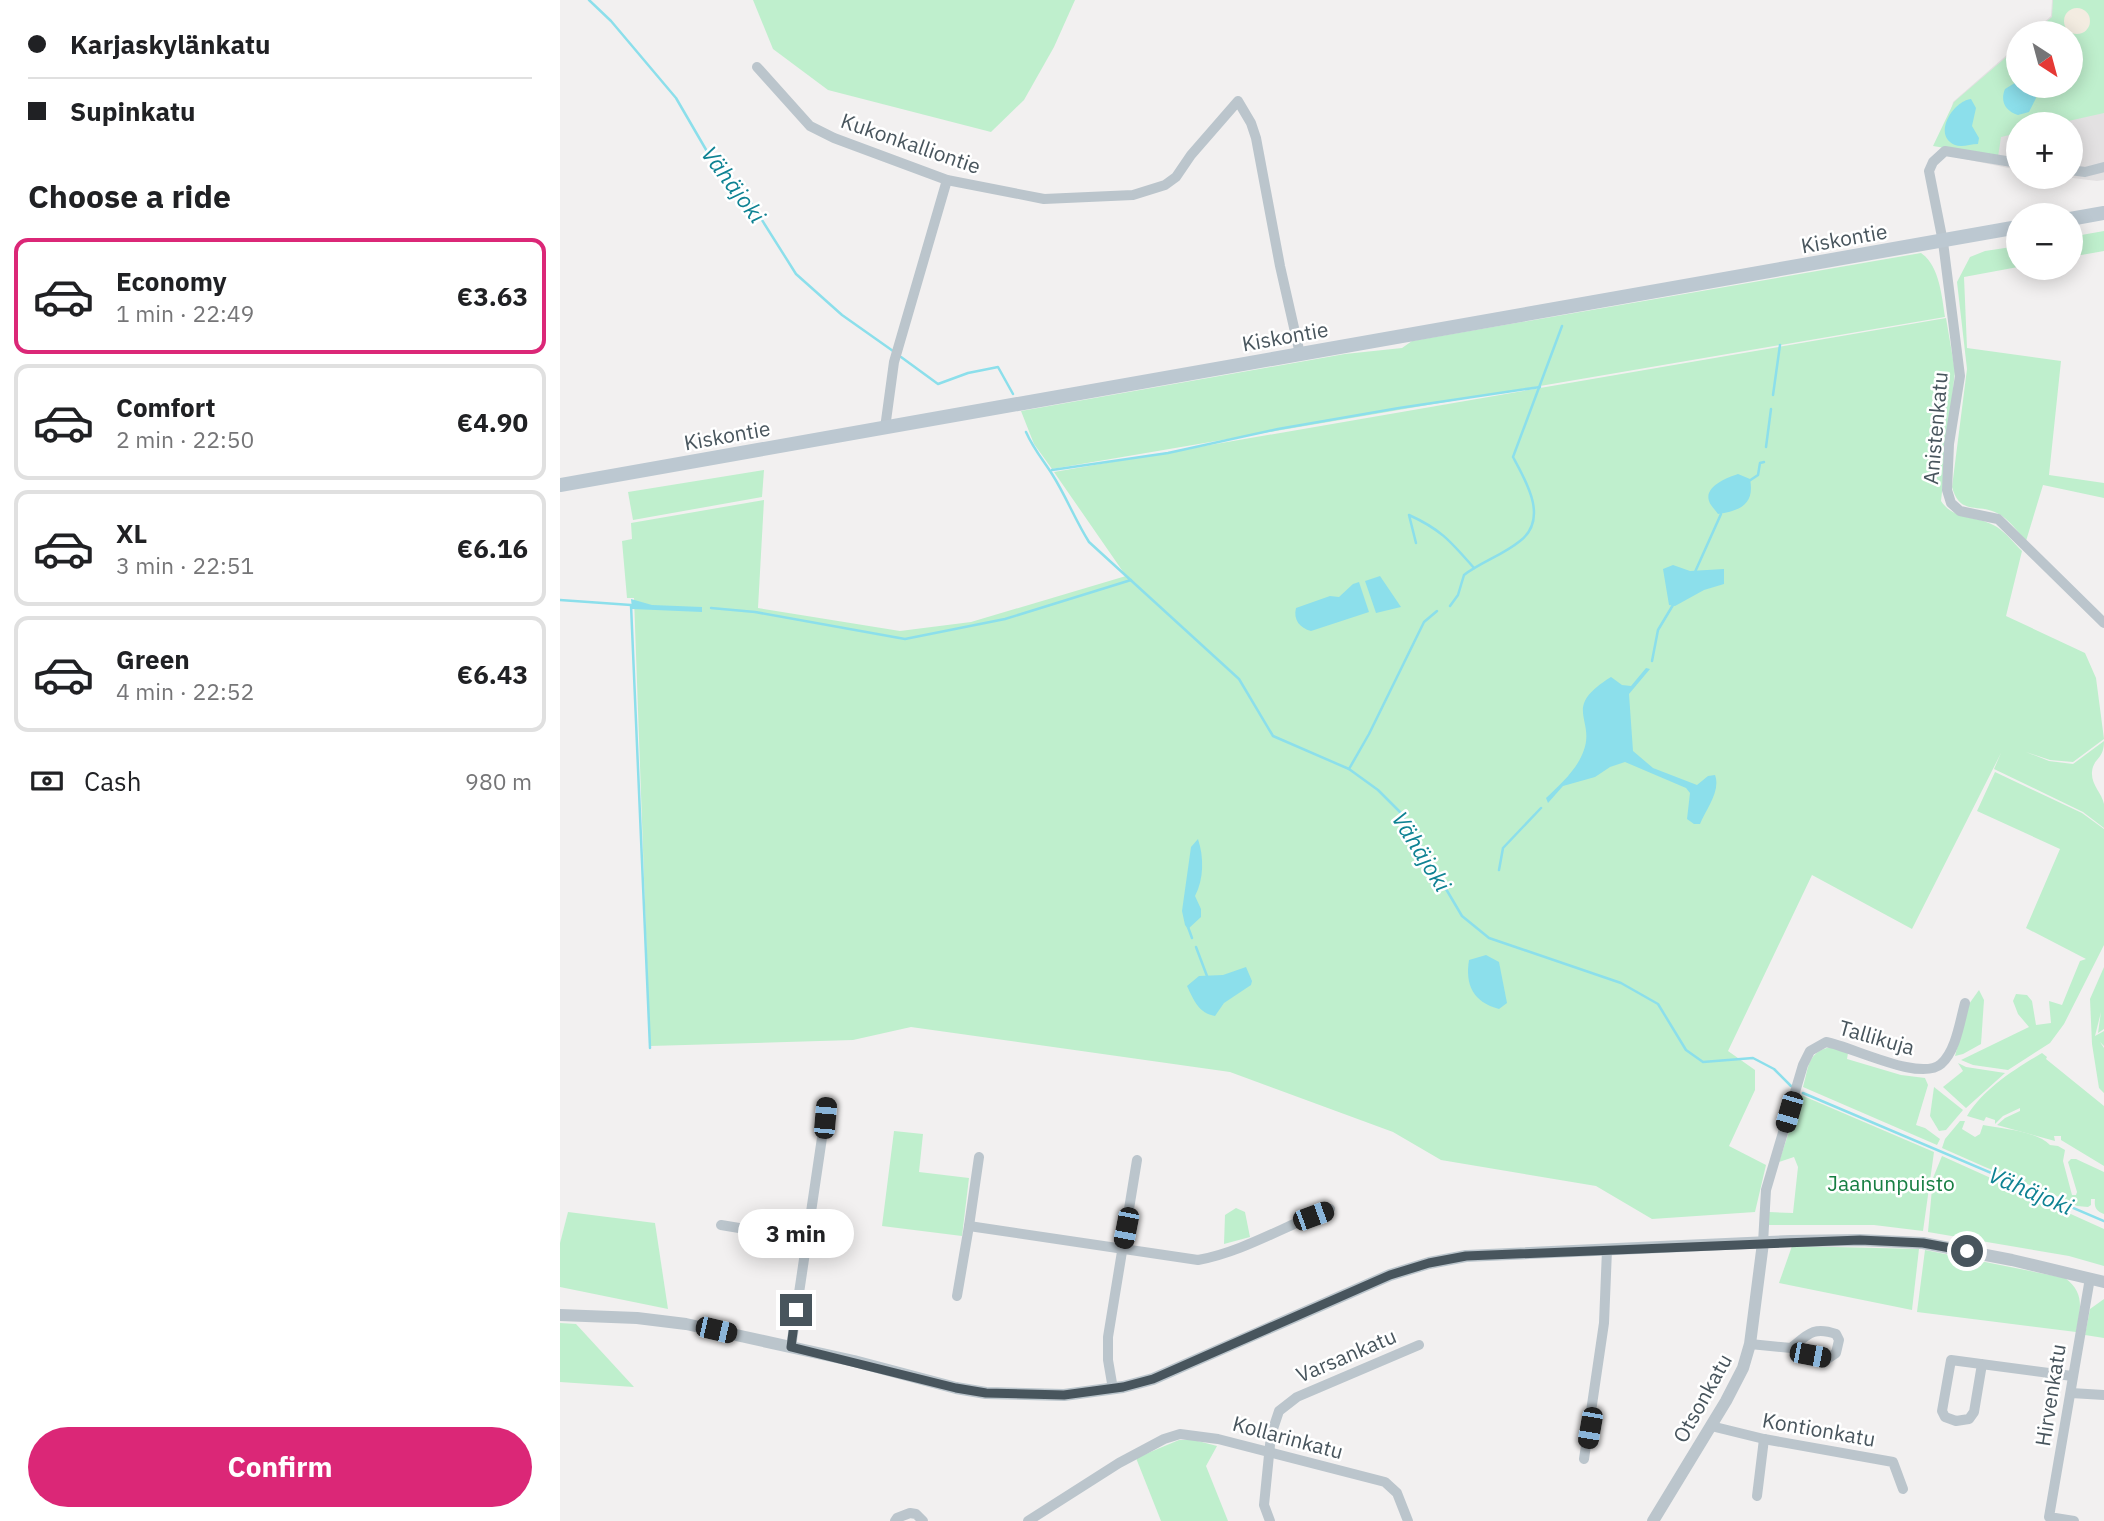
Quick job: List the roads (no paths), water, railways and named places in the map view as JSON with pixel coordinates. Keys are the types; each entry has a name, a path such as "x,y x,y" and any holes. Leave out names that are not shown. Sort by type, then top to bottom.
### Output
{"main road":[{"path":"2083,217 2104,213"},
{"name":"Kiskontie","path":"560,485 2006,230"}],"street":[{"name":"Kukonkalliontie","path":"757,67 810,126 834,138 947,180 1044,199 1133,195 1165,185 1177,177 1191,155 1238,101 1256,138 1300,354"},
{"path":"1943,242 1930,171 1933,162 1945,151 2006,161"},
{"path":"2083,172 2104,167"},
{"path":"885,428 894,362 947,180"},
{"name":"Anistenkatu","path":"1943,242 1960,376 1949,444 1947,489 1951,503 1960,511 1998,519 2104,624"},
{"name":"Tallikuja","path":"1763,1243 1766,1190 1803,1065 1810,1051 1826,1042 1902,1067 1927,1071 1943,1062 1951,1048 1965,1003"},
{"path":"791,1347 827,1104"},
{"path":"957,1296 979,1157"},
{"path":"1113,1389 1108,1338 1137,1160"},
{"path":"969,1226 1198,1260 1221,1256 1330,1209"},
{"path":"721,1225 806,1240"},
{"path":"560,1315 637,1318 686,1324 969,1391 1054,1396 1113,1389 1162,1376 1390,1275 1429,1263 1489,1255 1860,1240 1923,1243 2012,1260 2104,1282"},
{"name":"Otsonkatu","path":"1653,1521 1739,1377 1750,1344 1763,1243"},
{"path":"1584,1459 1604,1323 1607,1250"},
{"name":"Hirvenkatu","path":"2074,1521 2049,1519 2090,1278"},
{"path":"1750,1344 1791,1348"},
{"name":"Varsankatu","path":"1270,1521 1264,1505 1271,1435 1279,1411 1287,1403 1419,1345"},
{"path":"1982,1364 1974,1412 1969,1419 1956,1421 1945,1418 1942,1411 1951,1360 1982,1364 2073,1376"},
{"path":"2071,1393 2104,1395"},
{"name":"Kontionkatu","path":"1711,1426 1764,1439 1893,1462 1903,1489"},
{"name":"Kollarinkatu","path":"1028,1521 1138,1452 1170,1437 1189,1434 1385,1482 1396,1491 1408,1521"},
{"path":"1757,1496 1764,1439"},
{"path":"895,1521 910,1513 916,1514 922,1521"}],"water":[{"path":"2005,89 2006,98 2036,98 2029,112 2013,112 2007,108 2003,101"},
{"path":"1971,99 1976,108 1972,126 1979,138 1978,144 1955,145 1948,140 1945,127 1952,112 1964,101"},
{"path":"1738,474 1750,479 1748,500 1733,511 1718,514 1711,505 1709,494 1716,485"},
{"path":"1673,565 1690,571 1724,569 1724,584 1704,590 1675,606 1669,605 1663,569"},
{"path":"1380,576 1401,607 1376,613 1365,581"},
{"path":"1359,582 1369,612 1311,631 1298,623 1296,608 1330,596 1339,597"},
{"path":"631,599 652,605 702,607 702,612 632,609"},
{"path":"1646,668 1650,669 1629,694 1633,751 1653,768 1697,785 1708,776 1715,775 1714,794 1700,824 1694,824 1687,819 1690,793 1686,788 1625,762 1610,767 1595,777 1563,786 1548,803 1546,798 1570,774 1586,744 1583,707 1587,698 1595,688 1611,677 1622,685 1631,686"},
{"path":"1198,839 1202,868 1195,896 1201,909 1201,917 1188,929 1182,911 1191,847"},
{"path":"1486,955 1499,962 1507,1003 1499,1009 1477,997 1468,977 1469,960"},
{"path":"1246,967 1251,985 1224,1003 1215,1016 1201,1009 1187,986 1199,976 1223,975"}],"waterway":[{"name":"Vähäjoki","path":"589,0 611,21 676,98 712,160 727,173 750,201 796,274 842,315 893,351"},
{"path":"1450,606 1458,595 1464,575 1520,541 1529,532 1533,522 1532,500 1529,488 1513,457 1562,326"},
{"path":"1773,395 1780,345"},
{"name":"Vähäjoki","path":"901,357 938,384 968,373 998,367 1013,394"},
{"path":"1052,470 1168,453 1278,429 1399,408 1540,387"},
{"path":"1766,447 1771,409"},
{"name":"Vähäjoki","path":"1026,432 1089,542 1239,679 1273,736 1349,769 1378,790 1401,813 1462,916 1489,938 1621,983 1658,1004 1686,1050 1703,1062 1753,1058 1774,1069 1791,1086"},
{"path":"1749,481 1758,475 1760,463 1764,462"},
{"path":"1695,572 1721,514"},
{"path":"1416,543 1409,515 1445,537 1474,568"},
{"path":"711,608 755,612 905,639 1005,619 1131,580"},
{"path":"560,600 631,605 650,1048"},
{"path":"1652,661 1658,630 1673,605"},
{"path":"1349,769 1424,622 1437,611"},
{"path":"1499,870 1503,848 1541,808"},
{"path":"1188,927 1192,938"},
{"path":"1196,947 1207,976"},
{"name":"Vähäjoki","path":"1803,1093 2104,1221"}],"park label":[{"name":"Jaanunpuisto","path":"1891,1183"}]}
